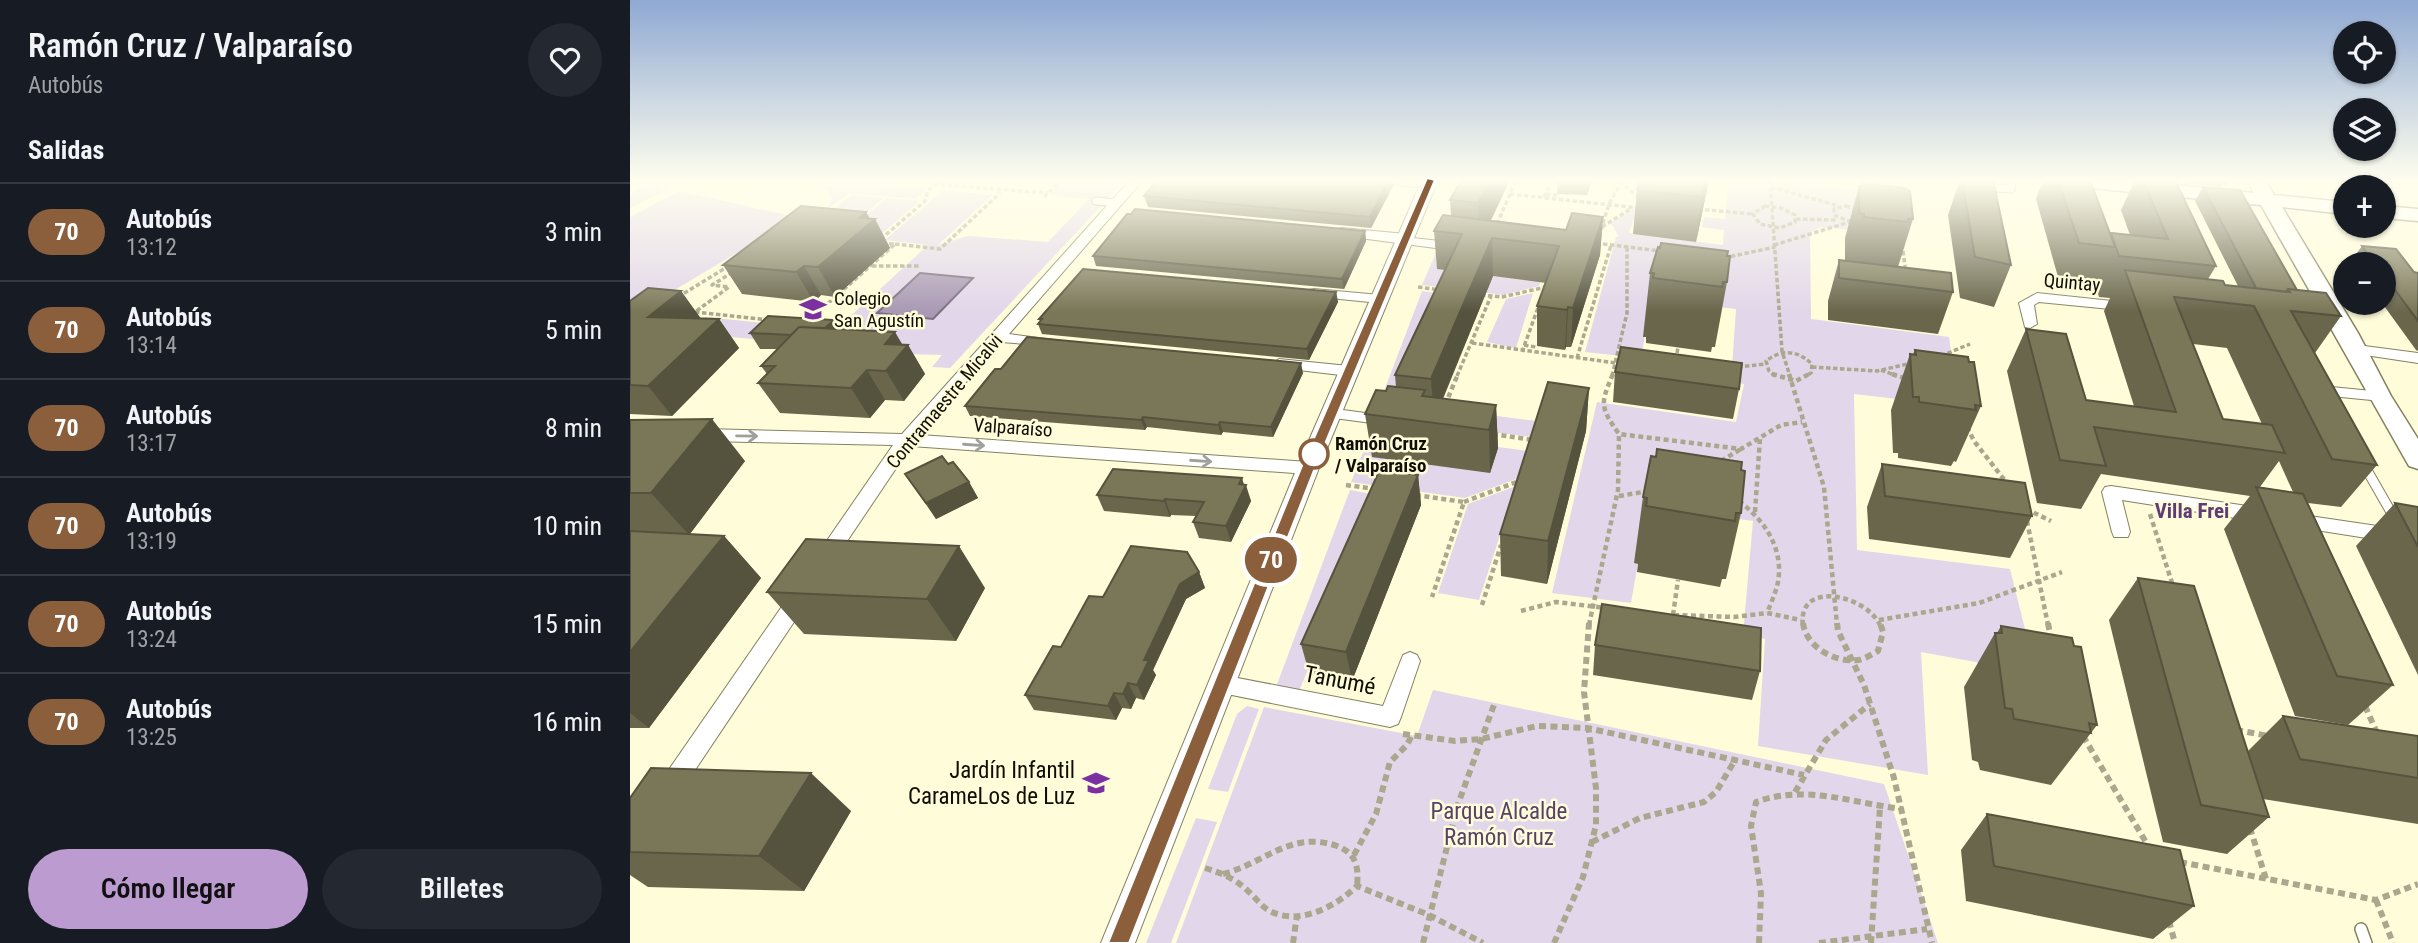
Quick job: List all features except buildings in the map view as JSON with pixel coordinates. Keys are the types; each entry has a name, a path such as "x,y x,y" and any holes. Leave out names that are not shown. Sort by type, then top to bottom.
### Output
{"main road":[{"path":"2282,224 2418,460"}],"street":[{"name":"Contramaestre Micalvi","path":"660,802 906,440 1097,224"},
{"path":"1118,943 1308,468 1412,224"},
{"path":"1330,231 1477,250"},
{"path":"1056,269 1077,271"},
{"path":"1303,292 1380,299"},
{"name":"Quintay","path":"2030,324 2026,303 2037,297 2140,308"},
{"path":"996,337 1060,344"},
{"path":"2346,338 2418,358"},
{"path":"1268,363 1349,371"},
{"name":"Valparaíso","path":"686,435 906,440 1308,468"},
{"path":"2121,532 2111,492 2412,539"},
{"name":"Tanumé","path":"1222,684 1390,717 1410,661"}],"lane":[{"path":"2325,397 2328,390 2379,396"},
{"path":"1332,412 1381,419"},
{"path":"2359,456 2412,539"},
{"path":"2361,929 2367,943"}],"path":[{"path":"869,237 882,238 898,224"},
{"path":"882,238 883,243 940,249 967,224"},
{"path":"1494,229 1496,224"},
{"path":"1603,224 1596,243 1667,251"},
{"path":"1602,227 1607,224"},
{"path":"1760,224 1773,228 1787,227 1790,224"},
{"path":"1773,224 1782,352 1824,486 1838,631 1870,704 1902,808 1932,943"},
{"path":"1720,258 1774,246 1843,224"},
{"path":"1902,238 1906,276"},
{"path":"799,325 805,323 895,244"},
{"path":"1577,358 1611,245"},
{"path":"1554,943 1590,863 1597,808 1587,728 1584,657 1592,606 1619,496 1619,433 1603,411 1603,397 1617,360 1627,313 1627,247"},
{"path":"671,302 730,265"},
{"path":"686,319 729,287 712,285 744,265"},
{"path":"871,266 920,266"},
{"path":"1479,295 1502,297 1546,286 1523,349"},
{"path":"1418,287 1443,290"},
{"path":"1443,410 1492,296"},
{"path":"681,311 776,320"},
{"path":"1472,343 1577,358 1617,360"},
{"path":"1939,356 1970,344"},
{"path":"1523,349 1536,347"},
{"path":"1674,371 1678,347"},
{"path":"1812,367 1808,377 1789,380 1772,374 1766,365 1768,357 1782,352 1800,355 1812,367 1881,370 1916,362"},
{"path":"1591,362 1597,360"},
{"path":"1735,367 1766,365"},
{"path":"1881,370 1920,383"},
{"path":"1966,418 1973,440 1993,461 2008,487"},
{"path":"1711,467 1781,425 1802,422"},
{"path":"1530,453 1539,427"},
{"path":"1489,433 1535,440"},
{"path":"1619,433 1741,449"},
{"path":"1755,512 1760,438"},
{"path":"1412,494 1464,502 1522,480 1518,492"},
{"path":"1346,485 1385,490"},
{"path":"1619,496 1659,488"},
{"path":"2145,497 2177,599"},
{"path":"1737,499 1755,512 1769,533 1777,557 1778,581 1767,613"},
{"path":"1432,597 1464,502"},
{"path":"2050,521 2020,505 2030,529 2053,646"},
{"path":"1482,605 1502,542"},
{"path":"1879,620 1979,603 2062,572"},
{"path":"1673,615 1678,580"},
{"path":"1834,596 1859,602 1879,620 1884,637 1878,651 1863,659 1851,661 1836,659 1818,649 1805,635 1801,620 1805,608 1811,602 1834,596"},
{"path":"1521,611 1550,600 1578,601 1592,606 1614,608"},
{"path":"1660,614 1734,617 1767,613 1801,620"},
{"path":"2360,694 2382,744"},
{"path":"1423,943 1457,807 1495,702"},
{"path":"1796,792 1826,740 1870,704"},
{"path":"1354,855 1377,814 1382,784 1390,762 1415,736 1455,741 1481,740 1504,732 1538,726 1587,728 1804,775"},
{"path":"2232,729 2270,736"},
{"path":"2080,730 2154,857"},
{"path":"1592,842 1640,818 1704,802 1716,792 1735,760"},
{"path":"1759,943 1761,895 1758,869 1750,840 1750,817 1756,802 1773,793 1796,792 1880,807 1902,808"},
{"path":"1870,939 1880,807"},
{"path":"2247,816 2266,879"},
{"path":"1205,868 1223,874 1244,887 1269,911 1297,915 1317,912 1335,905 1357,886 1359,867 1354,855 1345,849 1314,839 1300,840 1244,868 1223,874"},
{"path":"2166,860 2376,900 2418,884"},
{"path":"1357,886 1429,915 1483,943"},
{"path":"2376,900 2393,943"},
{"path":"1293,943 1297,915"},
{"path":"2168,917 2175,943"},
{"path":"1819,943 1870,939 1927,929"}],"green space":[{"path":"630,224 784,224 630,317"},
{"path":"814,224 852,224 842,232 808,229"},
{"path":"856,224 893,224 879,236 845,233"},
{"path":"904,224 961,224 938,245 968,236 1048,242 1065,224 1084,224 950,368 932,367 942,355 828,352 831,334 928,245 885,240"},
{"path":"1612,224 1632,224 1629,233 1723,245 1724,230 1702,227 1703,224 1899,224 1900,234 1821,227 1810,232 1811,319 1949,337 1958,406 1854,394 1857,550 2010,569 2036,673 1921,652 1928,775 1758,746 1765,639 1743,634 1753,521 1648,506 1631,603 1552,593 1597,402 1736,422 1744,384 1731,382 1736,309 1651,300 1641,358 1585,352 1616,237 1619,237"},
{"path":"1438,248 1547,264 1539,286 1503,295 1422,285"},
{"path":"1422,291 1453,295 1400,410 1378,407"},
{"path":"1533,293 1516,348 1487,342 1506,299"},
{"path":"705,317 783,325 765,340 686,333"},
{"path":"1497,416 1537,421 1532,437 1492,432"},
{"path":"1372,430 1527,451 1519,478 1465,498 1351,482"},
{"path":"1516,486 1479,600 1438,593 1468,504"},
{"path":"1350,490 1382,496 1299,691 1276,687"},
{"name":"Parque Alcalde Ramón Cruz","path":"1433,690 1884,784 1938,943 1176,943 1264,707 1417,736"},
{"path":"1247,706 1259,709 1228,792 1208,789 1237,714"},
{"path":"1196,818 1217,822 1171,943 1146,943"}],"shaded area":[{"path":"920,273 973,278 933,319 877,313"}],"bus line":[{"name":"70","path":"1118,943 1308,468 1411,224"}],"place":[{"name":"Colegio San Agustín","path":"813,309"},
{"name":"Ramón Cruz / Valparaíso","path":"1314,454"},
{"name":"Jardín Infantil CarameLos de Luz","path":"1096,783"}],"district":[{"name":"Villa Frei","path":"2192,511"}]}
